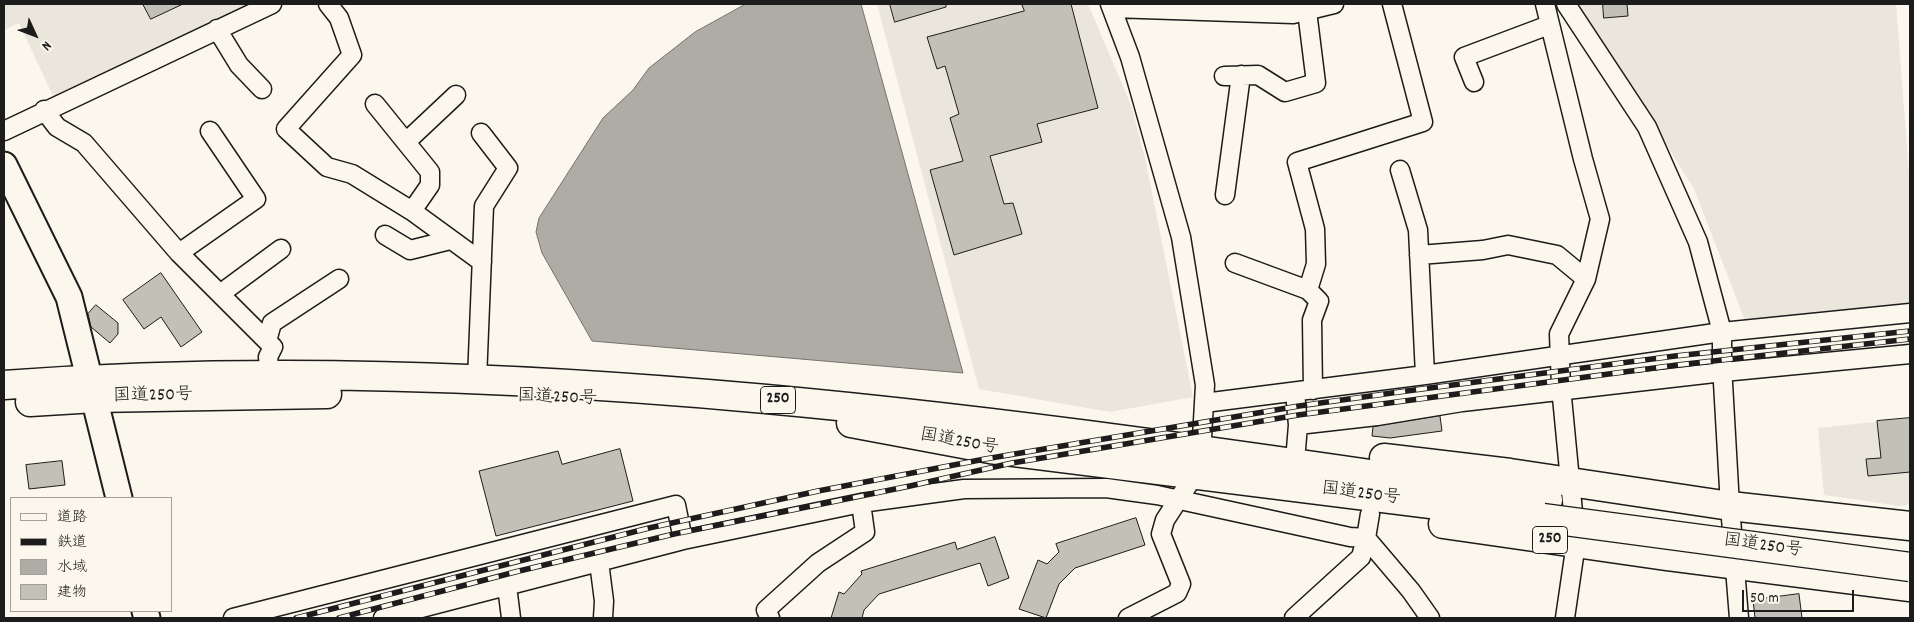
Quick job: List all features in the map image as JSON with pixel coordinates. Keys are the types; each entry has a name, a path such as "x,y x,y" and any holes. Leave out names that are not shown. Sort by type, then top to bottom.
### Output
{"highway":[{"name":"国道250号","path":"4,404 91,388 270,375 477,380 637,387 837,405 1030,427 1197,462 1253,456 1545,509 1910,567"},
{"name":"国道250号","path":"4,385 364,393 627,402 834,420 990,449 1197,462 1545,509 1649,517 1910,550"},
{"name":"250","path":"1253,456 1297,437 1451,465 1730,506 1910,526"},
{"name":"250","path":"1197,462 1228,490 1368,526 1576,543 1910,587"}],"street":[{"path":"4,131 44,110 272,4"},
{"path":"328,4 338,18 352,55 286,129 327,167 352,174 412,211 482,262"},
{"path":"1128,618 1177,593 1181,584 1160,534 1165,520 1178,500 1197,462 1202,438 1205,385 1181,237 1130,57 1111,6 1293,14 1334,4"},
{"path":"1308,290 1316,264 1315,229 1297,162 1423,122 1392,4"},
{"path":"1545,4 1582,159 1600,219 1586,279 1560,334 1562,391 1576,543 1565,618"},
{"path":"1566,4 1647,127 1698,242 1722,332 1730,506 1739,618"},
{"path":"1225,195 1233,76 1258,74 1285,92 1316,82 1307,11"},
{"path":"1474,82 1464,57 1549,25"},
{"path":"217,29 239,64 262,89"},
{"path":"406,142 456,95"},
{"path":"375,104 430,172 430,185 412,211"},
{"path":"44,110 57,126 84,143 179,253 273,348 268,357 270,375"},
{"path":"179,253 259,203 210,131"},
{"path":"477,380 484,206 508,168 481,133"},
{"path":"4,165 69,297 119,497"},
{"path":"1400,170 1418,230 1426,375"},
{"path":"386,235 410,250 450,240"},
{"path":"1420,255 1484,250 1508,245 1558,255 1586,279"},
{"path":"220,294 281,249"},
{"path":"1235,263 1308,290 1319,301 1312,320 1314,390"},
{"path":"267,341 272,323 339,279"},
{"path":"1204,403 1426,375 1722,332 1910,313"},
{"path":"1295,392 1297,437 1377,416 1462,402 1723,372 1910,354"},
{"path":"394,617 683,540 861,502 964,489 1106,488 1178,500 1350,537 1368,526"},
{"path":"770,618 766,610 818,563 865,532 861,502"},
{"path":"233,618 676,505 683,540"},
{"path":"1294,618 1361,557 1368,526"},
{"path":"1368,526 1430,618"},
{"path":"599,562 604,602 603,618"},
{"path":"507,586 510,618"}],"shaded area":[{"path":"4,4 251,4 53,96 19,23 4,30"},
{"path":"877,4 1088,4 1131,105 1145,158 1193,397 1110,412 979,389"},
{"path":"1579,4 1896,4 1910,186 1910,304 1746,323 1694,189"},
{"path":"1910,418 1910,504 1900,506 1824,495 1818,428"}],"water":[{"path":"746,4 861,4 963,373 592,341 542,253 536,232 539,218 603,118 633,90 649,68 695,32"}],"building":[{"path":"143,4 183,4 151,19"},
{"path":"890,4 946,4 946,7 895,22"},
{"path":"1022,4 1071,4 1098,108 1037,124 1042,142 990,156 1004,204 1013,203 1022,234 954,255 930,170 963,161 950,118 959,114 945,66 937,69 927,37 1024,11"},
{"path":"1603,4 1627,4 1628,16 1604,18"},
{"path":"161,273 202,332 181,347 161,317 144,329 123,300"},
{"path":"96,305 118,323 118,334 110,343 91,327 88,314"},
{"path":"1440,416 1442,431 1390,438 1372,436 1373,427"},
{"path":"1910,418 1910,472 1868,476 1866,459 1881,458 1877,421"},
{"path":"620,449 633,501 496,536 479,471 558,451 562,464"},
{"path":"62,461 65,485 29,489 26,465"},
{"path":"1136,518 1145,545 1075,568 1059,584 1046,618 1019,609 1038,560 1047,564 1059,552 1056,544"},
{"path":"995,537 1009,578 988,586 980,563 879,594 864,610 862,618 831,618 839,592 844,594 862,574 861,571 955,542 957,549"},
{"path":"1799,594 1802,618 1755,618 1753,600"}],"railway":[{"path":"296,618 649,528 818,491 985,459 1299,406 1399,392 1675,356 1910,331"},
{"path":"339,618 519,571 674,534 910,486 1012,463 1298,415 1677,365 1910,339"}]}
